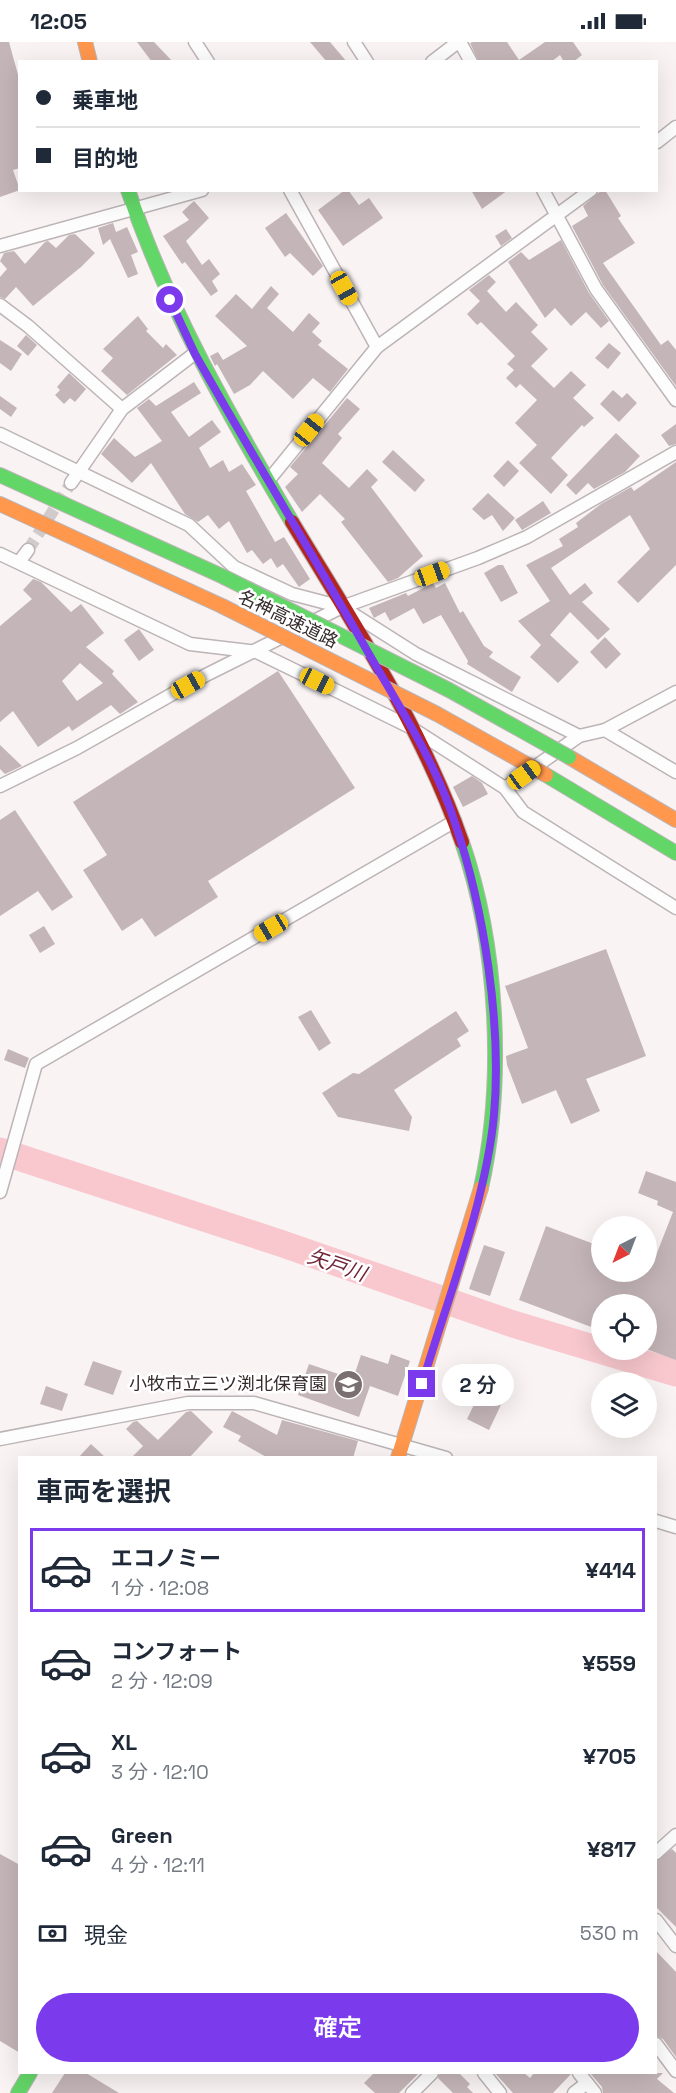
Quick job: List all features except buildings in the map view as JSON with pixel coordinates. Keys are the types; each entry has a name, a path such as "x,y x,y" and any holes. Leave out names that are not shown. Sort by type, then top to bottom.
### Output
{"main road":[{"path":"85,42 90,60"},
{"path":"129,192 151,258 195,354 342,607 438,781 455,821 473,882 489,978 496,1059 494,1116 486,1162 441,1323 400,1452"},
{"name":"名神高速道路","path":"0,475 84,511 224,577 439,685 676,820"},
{"name":"名神高速道路","path":"0,504 222,606 437,714 546,775 676,853"},
{"path":"18,2093 29,2074"}],"street":[{"path":"195,42 207,60"},
{"path":"354,42 366,60"},
{"path":"435,60 459,42 470,60"},
{"path":"658,141 676,127"},
{"path":"0,246 195,192"},
{"path":"291,192 377,346"},
{"path":"544,192 596,289 676,400"},
{"path":"268,481 377,346 588,192"},
{"path":"0,305 28,326 122,409"},
{"path":"71,483 122,409 195,354"},
{"path":"0,434 189,525 234,567 292,594 342,607 416,654 579,736"},
{"path":"0,786 77,748 206,675 257,652 342,607 478,558 527,537 676,452"},
{"path":"20,562 28,550"},
{"path":"0,554 190,644 257,652 410,727 505,788 523,812 676,909"},
{"path":"505,788 579,736 605,730 676,692"},
{"path":"605,730 676,772"},
{"path":"0,1192 36,1064 455,821"},
{"path":"0,1439 188,1403 254,1403 400,1452 431,1456"},
{"path":"657,1521 676,1527"},
{"path":"657,1851 676,1835"},
{"path":"657,1921 676,1946"},
{"path":"657,2045 676,2071"},
{"path":"412,2093 431,2074"},
{"path":"485,2074 500,2093"},
{"path":"574,2093 583,2078 595,2093"}],"waterway":[{"name":"矢戸川","path":"0,1151 280,1243 513,1324 676,1373"}],"tunnel":[{"path":"28,550 71,483"}],"traffic: fast":[{"path":"129,192 162,277 201,360 292,522"},
{"path":"0,475 224,577"},
{"path":"224,577 449,690 569,757"},
{"path":"546,775 676,853"},
{"path":"462,842 484,925 494,1014 493,1103 489,1147 481,1188"},
{"path":"18,2093 29,2074"}],"traffic: slow":[{"path":"85,42 90,60"},
{"path":"0,504 222,606"},
{"path":"222,606 437,714 546,775"},
{"path":"569,757 676,820"},
{"path":"399,1456 481,1188"}],"traffic: jam":[{"path":"292,522 407,717 446,799 462,842"}],"place":[{"name":"小牧市立三ツ渕北保育園","path":"348,1384"}],"route":[{"path":"170,300 195,354 420,745 455,821 473,882 489,978 496,1059 494,1116 486,1162 468,1235 422,1384"}]}
